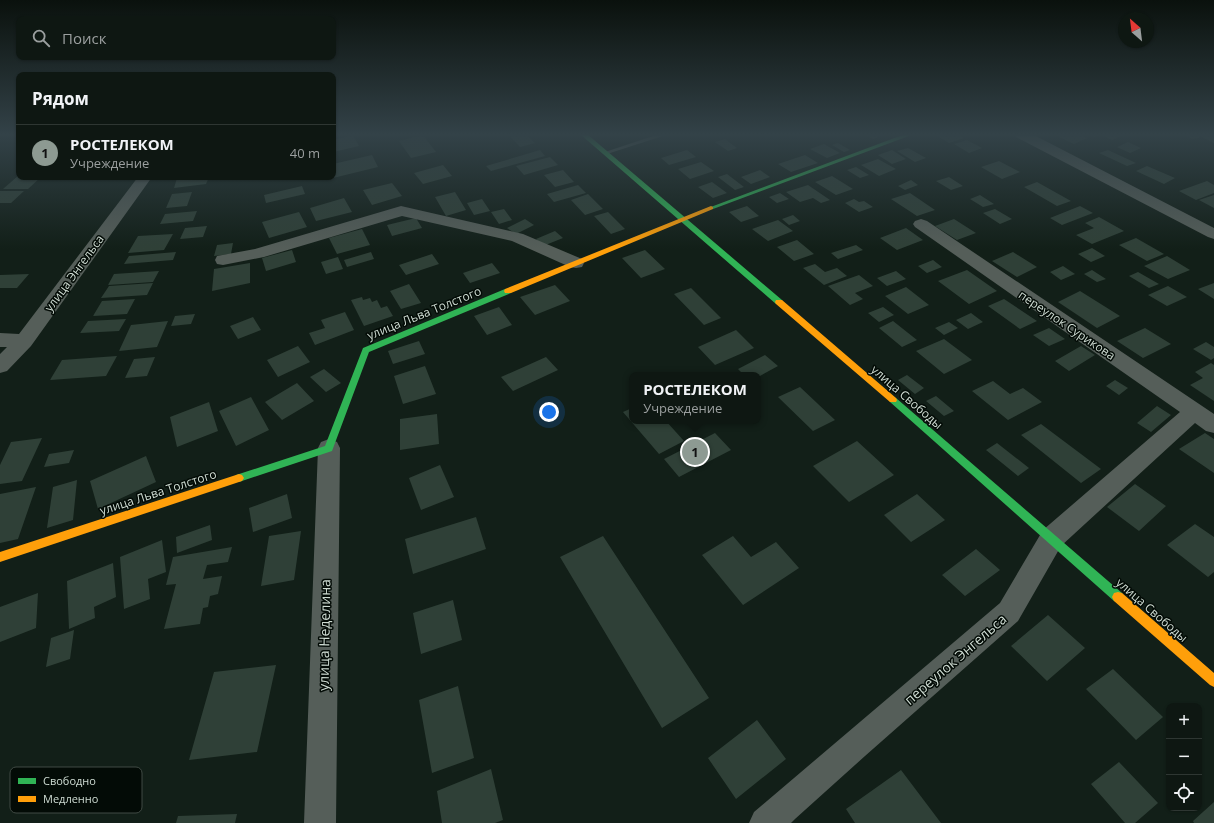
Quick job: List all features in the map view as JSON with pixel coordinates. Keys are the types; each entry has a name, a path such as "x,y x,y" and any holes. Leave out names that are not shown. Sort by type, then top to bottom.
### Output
{"street":[{"name":"улица Свободы","path":"628,172 683,218 1052,538 1214,681"},
{"name":"улица Льва Толстого","path":"0,557 329,448 366,350 683,218 807,172"},
{"path":"1095,172 1214,234"},
{"name":"улица Энгельса","path":"0,366 24,341 143,180"},
{"path":"223,260 258,253 401,211 517,237 576,263"},
{"name":"переулок Сурикова","path":"921,224 1204,418"},
{"path":"0,340 24,341"},
{"name":"переулок Энгельса","path":"764,823 784,808 854,745 1009,612 1052,538 1204,418"},
{"name":"улица Неделина","path":"320,823 329,448"}],"building":[{"path":"336,172 356,172 336,177"},
{"path":"449,172 452,176 423,184 414,173"},
{"path":"522,172 533,172 524,175"},
{"path":"554,172 565,172 574,182 555,187 544,175"},
{"path":"682,172 710,172 690,179"},
{"path":"753,172 763,172 770,177 751,184 741,177"},
{"path":"851,172 865,172 869,175 860,178"},
{"path":"873,172 888,172 879,176"},
{"path":"990,172 1019,172 1002,179"},
{"path":"1139,172 1162,172 1175,178 1164,184"},
{"path":"727,174 744,187 735,190 718,177"},
{"path":"832,176 853,189 836,195 815,182"},
{"path":"949,177 963,186 951,190 936,181"},
{"path":"16,178 16,180 38,180 28,189 3,189"},
{"path":"176,180 208,180 206,184 174,188"},
{"path":"911,180 918,185 905,190 898,186"},
{"path":"1207,181 1214,185 1214,193 1196,200 1179,191"},
{"path":"712,182 727,193 713,198 698,187"},
{"path":"1037,182 1071,201 1057,206 1024,187"},
{"path":"392,183 402,196 372,205 363,190"},
{"path":"578,185 586,193 554,202 547,194"},
{"path":"808,185 830,200 821,203 813,198 800,202 786,192"},
{"path":"302,186 305,194 266,203 264,195"},
{"path":"0,191 24,191 11,203 0,203"},
{"path":"192,192 187,206 166,208 172,194"},
{"path":"455,192 466,210 446,216 435,197"},
{"path":"780,193 789,199 777,203 769,197"},
{"path":"910,193 935,210 917,216 891,199"},
{"path":"588,194 603,209 585,215 571,200"},
{"path":"980,195 994,204 983,207 970,199"},
{"path":"1214,195 1214,208 1199,200"},
{"path":"344,198 352,212 316,221 310,208"},
{"path":"482,199 490,211 474,215 467,203"},
{"path":"854,199 859,202 864,201 873,207 859,212 845,203"},
{"path":"747,206 759,216 741,222 729,212"},
{"path":"1080,206 1093,213 1062,225 1050,218"},
{"path":"504,209 512,220 499,224 491,212"},
{"path":"995,209 1012,219 1000,224 983,213"},
{"path":"197,211 193,221 160,224 165,214"},
{"path":"299,212 307,227 269,238 262,222"},
{"path":"608,212 625,229 611,234 594,216"},
{"path":"793,215 800,221 789,225 782,219"},
{"path":"1099,217 1124,231 1092,244 1076,235 1094,228 1085,223"},
{"path":"416,218 422,228 392,236 387,225"},
{"path":"525,219 534,225 516,234 507,228"},
{"path":"954,219 976,233 957,240 935,226"},
{"path":"778,220 793,231 768,241 752,229"},
{"path":"207,226 203,237 180,239 185,228"},
{"path":"906,228 923,240 897,250 880,238"},
{"path":"362,229 370,245 337,254 329,238"},
{"path":"555,231 563,238 543,246 536,239"},
{"path":"173,234 164,250 128,253 138,236"},
{"path":"1136,238 1164,254 1147,261 1119,245"},
{"path":"797,240 814,254 794,261 777,247"},
{"path":"233,243 231,254 214,256 217,245"},
{"path":"856,245 863,250 838,259 831,253"},
{"path":"1092,248 1105,256 1091,262 1078,254"},
{"path":"292,250 296,262 266,271 262,258"},
{"path":"645,250 665,269 641,278 622,258"},
{"path":"176,252 173,260 124,264 129,256"},
{"path":"371,252 374,259 347,267 344,260"},
{"path":"1013,252 1037,267 1017,277 992,261"},
{"path":"432,254 439,264 406,275 399,265"},
{"path":"1167,256 1190,270 1168,279 1144,266"},
{"path":"338,257 343,269 326,274 321,262"},
{"path":"933,260 942,267 927,273 918,266"},
{"path":"250,263 250,283 212,291 214,269"},
{"path":"492,263 500,273 470,283 463,273"},
{"path":"815,264 825,272 837,268 847,276 824,285 803,268"},
{"path":"1063,266 1075,274 1061,280 1050,272"},
{"path":"967,270 997,291 969,304 938,281"},
{"path":"1092,270 1106,279 1097,282 1084,274"},
{"path":"159,271 153,282 108,285 114,274"},
{"path":"896,271 906,279 887,286 877,278"},
{"path":"1138,272 1159,284 1149,288 1129,276"},
{"path":"29,274 17,288 0,288 0,275"},
{"path":"859,275 873,286 855,293 863,299 850,305 828,286"},
{"path":"153,283 147,295 101,298 109,286"},
{"path":"1214,283 1214,299 1198,289"},
{"path":"409,284 421,303 401,309 390,291"},
{"path":"555,285 570,301 535,315 520,297"},
{"path":"1168,286 1187,297 1167,306 1148,295"},
{"path":"906,287 929,305 908,314 885,296"},
{"path":"691,288 721,318 704,325 674,294"},
{"path":"1080,291 1120,316 1097,328 1058,302"},
{"path":"362,297 363,300 370,298 372,302 377,300 381,308 387,306 393,316 364,326 351,300"},
{"path":"135,299 127,314 93,316 102,301"},
{"path":"1004,299 1037,321 1020,329 988,306"},
{"path":"499,307 512,325 487,335 474,316"},
{"path":"883,307 894,315 879,322 868,313"},
{"path":"345,312 354,330 315,345 309,333 325,328 321,320"},
{"path":"971,313 983,322 968,329 956,320"},
{"path":"195,314 191,324 171,326 175,316"},
{"path":"253,317 261,330 238,339 230,326"},
{"path":"126,319 119,331 80,333 88,321"},
{"path":"168,321 157,347 119,351 131,325"},
{"path":"893,321 917,340 902,347 879,328"},
{"path":"949,322 958,328 944,335 935,328"},
{"path":"1049,328 1065,339 1049,346 1033,335"},
{"path":"1145,328 1171,344 1143,358 1117,341"},
{"path":"736,330 754,348 715,365 698,347"},
{"path":"944,339 972,360 944,374 916,351"},
{"path":"419,341 425,354 393,364 388,351"},
{"path":"1206,342 1214,347 1214,358 1211,360 1193,349"},
{"path":"298,346 310,362 278,377 267,360"},
{"path":"1081,346 1095,355 1069,371 1055,361"},
{"path":"765,355 778,366 761,375 761,372 741,372 738,369"},
{"path":"117,356 106,376 50,380 62,360"},
{"path":"155,357 147,376 125,378 134,359"},
{"path":"546,357 558,370 513,391 501,377"},
{"path":"1211,363 1214,365 1214,401 1190,385 1203,378 1195,372"},
{"path":"425,366 436,394 403,404 394,376"},
{"path":"324,369 341,383 326,392 310,377"},
{"path":"907,375 924,388 915,394 898,380"},
{"path":"1115,380 1128,388 1119,395 1106,386"},
{"path":"993,381 1010,394 1023,388 1042,402 1008,420 972,391"},
{"path":"297,383 314,401 282,420 265,402"},
{"path":"800,387 835,420 813,431 778,397"},
{"path":"936,396 954,411 944,416 926,401"},
{"path":"251,397 269,430 236,446 219,411"},
{"path":"209,402 218,431 177,447 170,417"},
{"path":"1157,406 1171,415 1151,432 1137,423"},
{"path":"629,409 629,419 623,412"},
{"path":"437,414 439,444 400,450 400,419"},
{"path":"633,424 669,424 684,441 659,454"},
{"path":"1041,424 1101,469 1081,483 1021,435"},
{"path":"715,433 731,450 679,477 664,459"},
{"path":"1205,433 1214,439 1214,473 1179,449"},
{"path":"42,438 22,481 0,484 0,465 11,442"},
{"path":"857,441 894,475 849,502 813,466"},
{"path":"997,443 1029,468 1018,476 986,450"},
{"path":"74,450 69,463 44,467 49,454"},
{"path":"146,456 156,482 98,509 90,481"},
{"path":"440,465 454,497 421,510 409,478"},
{"path":"77,480 73,520 47,528 53,487"},
{"path":"1135,484 1166,506 1139,531 1107,507"},
{"path":"36,487 18,539 0,543 0,494"},
{"path":"287,494 292,518 253,532 249,508"},
{"path":"917,494 945,520 911,542 884,515"},
{"path":"476,517 486,549 413,574 405,539"},
{"path":"1195,524 1214,537 1214,572 1208,577 1167,545"},
{"path":"210,525 212,540 177,553 176,537"},
{"path":"301,531 294,580 261,586 269,536"},
{"path":"603,536 709,698 662,728 560,557"},
{"path":"733,536 751,557 776,542 799,568 743,605 702,555"},
{"path":"162,540 166,572 148,579 150,599 124,609 120,557"},
{"path":"232,547 228,562 207,565 203,579 222,576 218,594 210,596 208,607 203,608 200,624 164,629 176,584 166,585 173,557"},
{"path":"976,549 1000,570 965,596 942,575"},
{"path":"113,563 116,597 94,607 95,618 69,629 67,581"},
{"path":"38,593 36,628 0,642 0,607"},
{"path":"453,600 462,640 421,654 413,613"},
{"path":"1048,615 1085,648 1047,681 1011,646"},
{"path":"74,630 70,659 46,667 51,638"},
{"path":"276,665 257,752 189,760 214,672"},
{"path":"1113,669 1163,717 1136,740 1086,689"},
{"path":"458,686 474,758 432,773 419,700"},
{"path":"757,720 786,759 736,799 708,758"},
{"path":"1119,762 1158,803 1135,823 1125,823 1091,784"},
{"path":"491,769 503,820 495,823 442,823 437,791"},
{"path":"901,770 941,823 855,823 846,809"},
{"path":"1214,802 1214,823 1194,823 1193,821"},
{"path":"237,814 235,823 176,823 178,816"}],"traffic: fast":[{"path":"628,172 779,302"},
{"path":"711,208 807,172"},
{"path":"239,478 329,448 366,350 508,291"},
{"path":"893,400 1118,597"}],"traffic: slow":[{"path":"508,291 711,208"},
{"path":"779,302 893,400"},
{"path":"0,557 239,478"},
{"path":"1118,597 1214,681"}],"place":[{"name":"РОСТЕЛЕКОМ","path":"695,452"}]}
